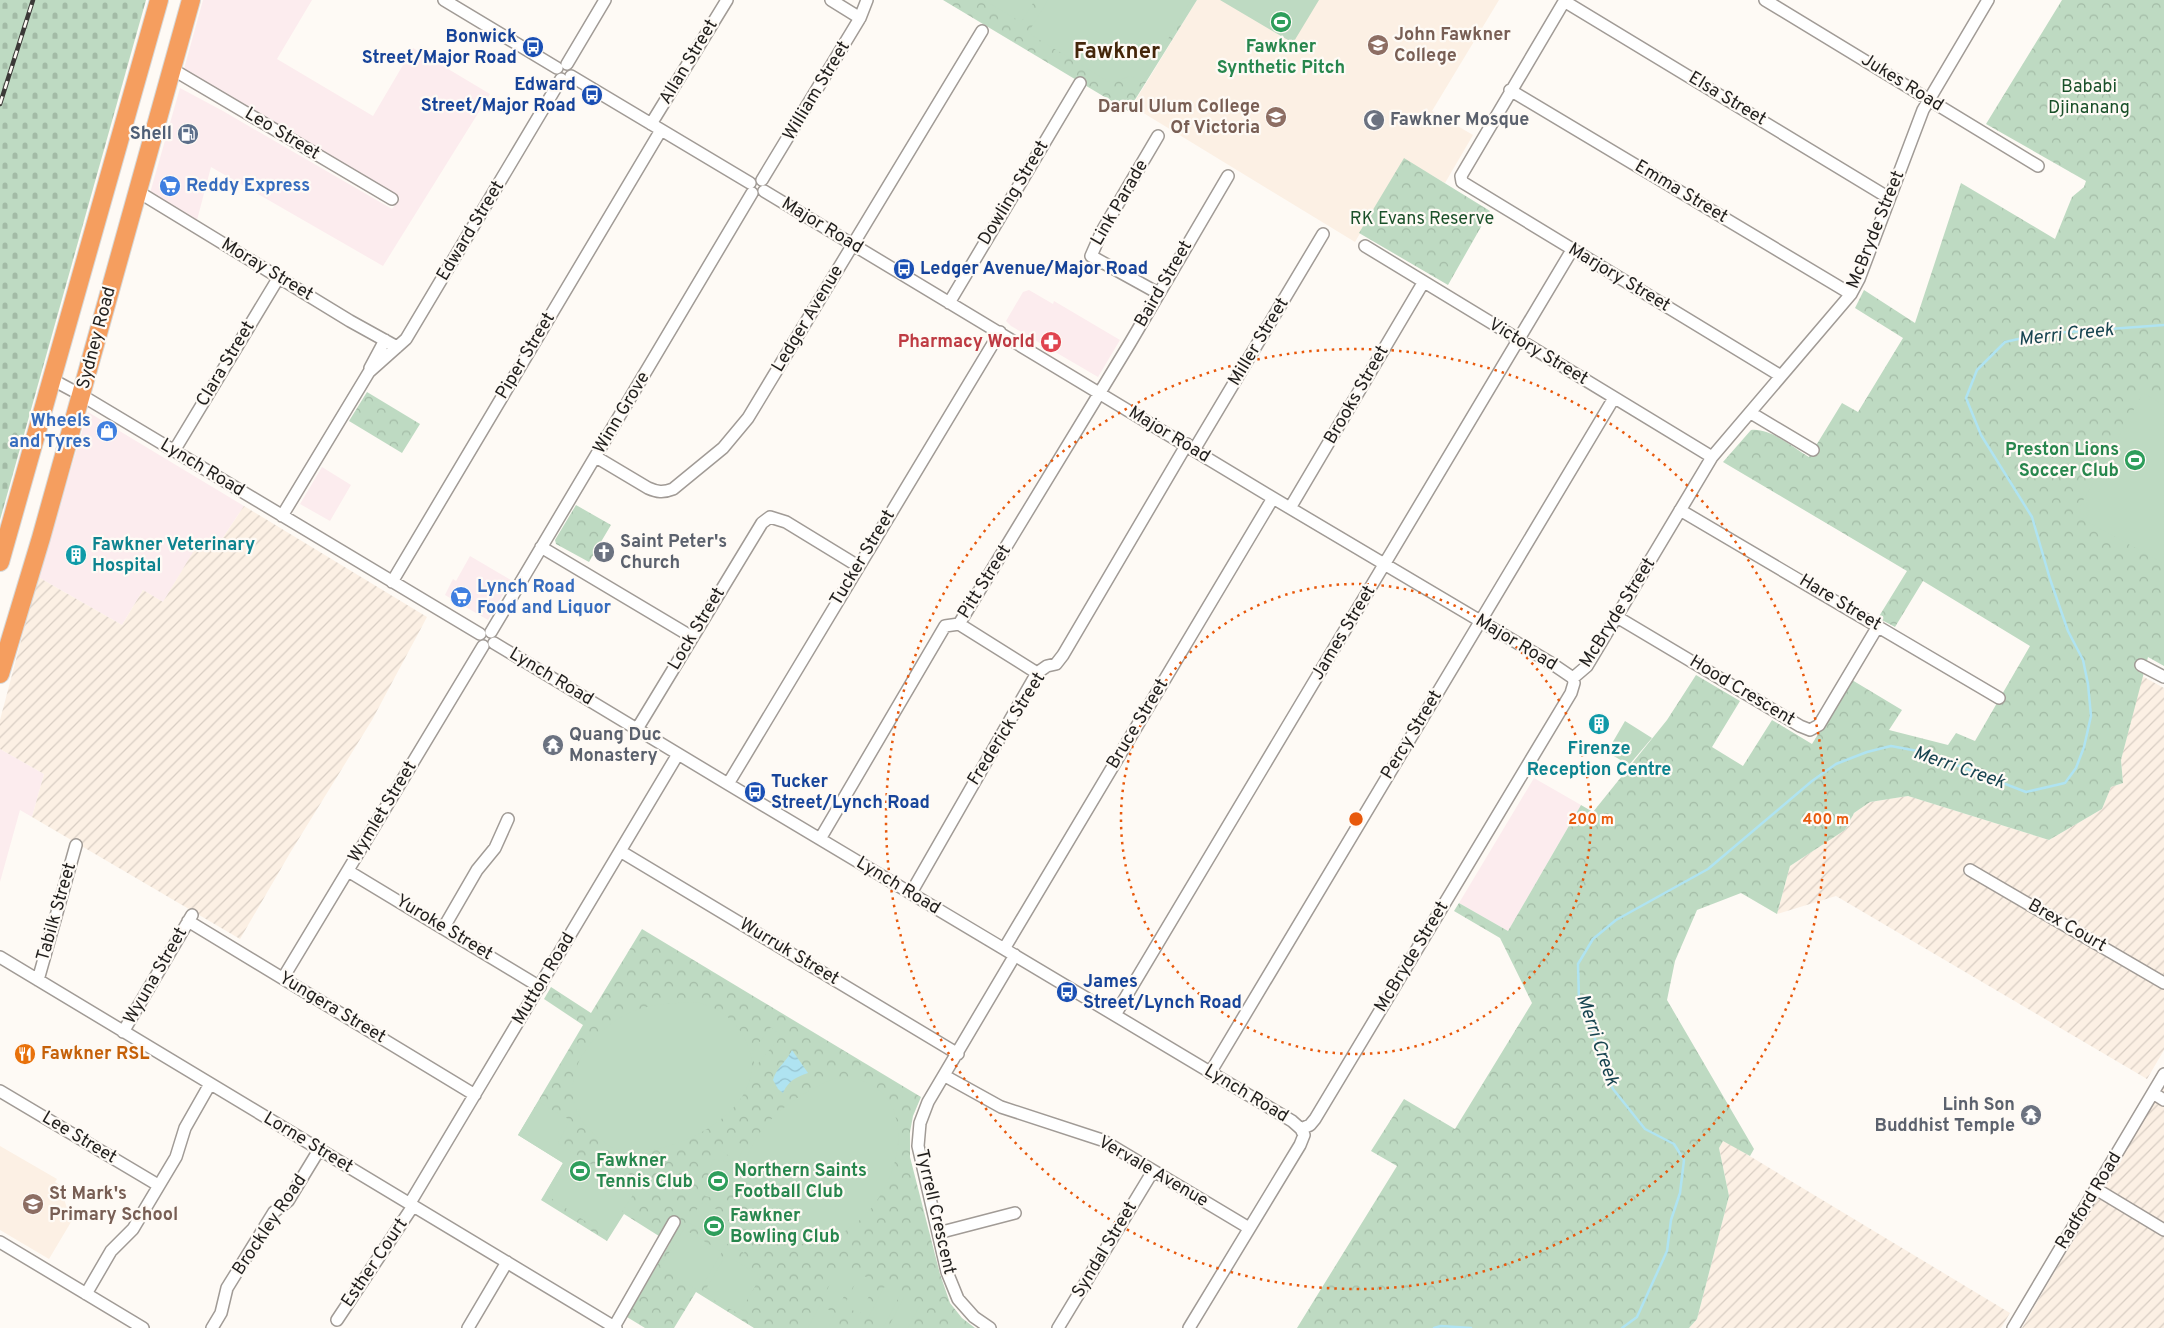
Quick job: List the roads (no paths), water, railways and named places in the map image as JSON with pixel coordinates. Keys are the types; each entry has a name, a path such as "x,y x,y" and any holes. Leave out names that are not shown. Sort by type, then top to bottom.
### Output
{"highway":[{"name":"Sydney Road","path":"0,562 159,0"},
{"name":"Sydney Road","path":"0,674 81,395 191,0"}],"street":[{"path":"444,0 656,127 751,188 758,195 763,186"},
{"name":"Edward Street","path":"369,372 406,339 605,0"},
{"name":"Allan Street","path":"656,127 727,0"},
{"path":"831,0 860,18"},
{"name":"William Street","path":"763,186 860,18 867,0"},
{"path":"1510,90 1564,0"},
{"name":"Elsa Street","path":"1564,0 1890,198"},
{"name":"Jukes Road","path":"1765,0 2038,166"},
{"name":"McBryde Street","path":"1301,1129 1316,1120 1571,693 1574,686 1573,678 1587,666 1712,457 1851,294 1920,118 1986,1"},
{"name":"Ledger Avenue","path":"596,457 648,488 656,492 665,492 673,489 717,454 748,418 982,31"},
{"name":"Leo Street","path":"172,69 392,199"},
{"name":"Dowling Street","path":"949,302 1080,83"},
{"name":"Marjory Street","path":"1510,90 1461,176 1462,182 1467,187 1781,376"},
{"name":"Emma Street","path":"1510,90 1851,294"},
{"name":"Piper Street","path":"392,582 656,127"},
{"name":"Link Parade","path":"1158,136 1102,231 1091,256 1158,293"},
{"name":"Baird Street","path":"1100,393 1228,176"},
{"name":"Major Road","path":"763,186 853,245 1573,678"},
{"name":"Winn Grove","path":"488,636 596,457 751,188"},
{"name":"Moray Street","path":"137,191 397,347"},
{"name":"Miller Street","path":"1191,447 1323,234"},
{"name":"Victory Street","path":"1365,246 1712,457"},
{"name":"James Street","path":"1115,1015 1572,250"},
{"name":"Clara Street","path":"174,451 279,277"},
{"name":"Brooks Street","path":"1290,508 1423,282"},
{"name":"Tucker Street","path":"728,784 1000,332"},
{"name":"Edward Street","path":"282,516 369,372 385,340"},
{"name":"Lynch Road","path":"52,380 81,395 392,582 488,636 678,754 1292,1121 1301,1129"},
{"name":"Pitt Street","path":"820,839 945,626 960,624 1100,393"},
{"name":"Percy Street","path":"1210,1072 1614,398"},
{"path":"1751,413 1813,450"},
{"name":"Frederick Street","path":"911,893 1037,672 1046,666 1056,664 1063,655 1191,447"},
{"name":"Bruce Street","path":"1004,949 1273,498"},
{"name":"Hare Street","path":"1680,510 1999,698"},
{"name":"Lock Street","path":"637,729 762,523 770,517 786,522 858,566"},
{"path":"542,547 692,637"},
{"name":"Hood Crescent","path":"1617,617 1800,726 1810,730 1819,725 1878,626"},
{"path":"960,624 1037,672"},
{"name":"Wymlet Street","path":"283,978 483,646 490,647 488,636"},
{"path":"2142,665 2164,677"},
{"name":"Mutton Road","path":"412,1205 678,754"},
{"path":"444,927 477,870 495,848 508,818"},
{"name":"Tabilk Street","path":"38,980 76,845"},
{"name":"Wurruk Street","path":"620,851 958,1054"},
{"name":"Brex Court","path":"1970,870 2164,983"},
{"name":"Yuroke Street","path":"348,871 444,927 540,987"},
{"name":"Yungera Street","path":"190,918 283,978 476,1095"},
{"name":"Wyuna Street","path":"124,1032 190,918"},
{"name":"Tyrrell Crescent","path":"990,1328 974,1317 958,1299 947,1272 918,1146 920,1123 928,1102 1015,955"},
{"name":"Lorne Street","path":"0,957 615,1327"},
{"name":"Radford Road","path":"2014,1328 2164,1074"},
{"name":"Vervale Avenue","path":"945,1076 1001,1107 1102,1140 1249,1228"},
{"path":"86,1294 111,1251 132,1229 176,1157 184,1128 210,1084"},
{"name":"Lee Street","path":"0,1091 158,1185"},
{"path":"2153,1093 2164,1100"},
{"path":"1189,1328 1302,1139 1304,1135 1301,1129"},
{"name":"Brockley Road","path":"212,1328 221,1313 227,1288 274,1212 288,1201 319,1150"},
{"name":"Syndal Street","path":"1058,1328 1152,1171"},
{"path":"2096,1189 2164,1230"},
{"name":"Esther Court","path":"337,1320 412,1205"},
{"path":"938,1232 1015,1213"},
{"path":"615,1327 674,1222"},
{"path":"0,1242 143,1328"},
{"path":"468,1328 507,1262"}],"water":[{"path":"792,1050 808,1073 793,1080 787,1085 783,1093 778,1089 773,1080"}],"waterway":[{"name":"Merri Creek","path":"1622,1328 1637,1317 1667,1251 1671,1220 1680,1193 1684,1160 1674,1144 1645,1129 1613,1089 1600,1061 1592,1025 1579,1001 1578,964 1593,939 1616,920 1708,869 1812,781 1836,764 1867,752 1891,746 1923,752 2026,792 2065,783 2076,768 2084,747 2091,716 2088,684 2083,660 2068,631 2050,579 2032,517 1981,435 1966,398 1977,370 2005,342 2041,334 2164,325"},
{"name":"Merri Creek","path":"1434,1328 1441,1326 1471,1328"}],"railway":[{"path":"0,104 33,0"}],"place":[{"name":"Fawkner Synthetic Pitch","path":"1281,22"},
{"name":"John Fawkner College","path":"1378,45"},
{"name":"Bonwick Street/Major Road","path":"533,47"},
{"name":"Edward Street/Major Road","path":"592,95"},
{"name":"Darul Ulum College Of Victoria","path":"1276,117"},
{"name":"Fawkner Mosque","path":"1374,120"},
{"name":"Shell","path":"188,134"},
{"name":"Reddy Express","path":"170,186"},
{"name":"Ledger Avenue/Major Road","path":"904,269"},
{"name":"Pharmacy World","path":"1051,342"},
{"name":"Wheels and Tyres","path":"107,431"},
{"name":"Preston Lions Soccer Club","path":"2135,460"},
{"name":"Saint Peter's Church","path":"604,552"},
{"name":"Fawkner Veterinary Hospital","path":"76,555"},
{"name":"Lynch Road Food and Liquor","path":"461,597"},
{"name":"Firenze Reception Centre","path":"1599,724"},
{"name":"Quang Duc Monastery","path":"553,745"},
{"name":"Tucker Street/Lynch Road","path":"755,792"},
{"name":"James Street/Lynch Road","path":"1067,992"},
{"name":"Fawkner RSL","path":"25,1054"},
{"name":"Linh Son Buddhist Temple","path":"2031,1115"},
{"name":"Fawkner Tennis Club","path":"580,1171"},
{"name":"Northern Saints Football Club","path":"718,1181"},
{"name":"St Mark's Primary School","path":"33,1204"},
{"name":"Fawkner Bowling Club","path":"714,1226"}],"district":[{"name":"Fawkner","path":"1117,52"}],"park label":[{"name":"Bababi Djinanang","path":"2089,97"},
{"name":"RK Evans Reserve","path":"1422,219"}]}
